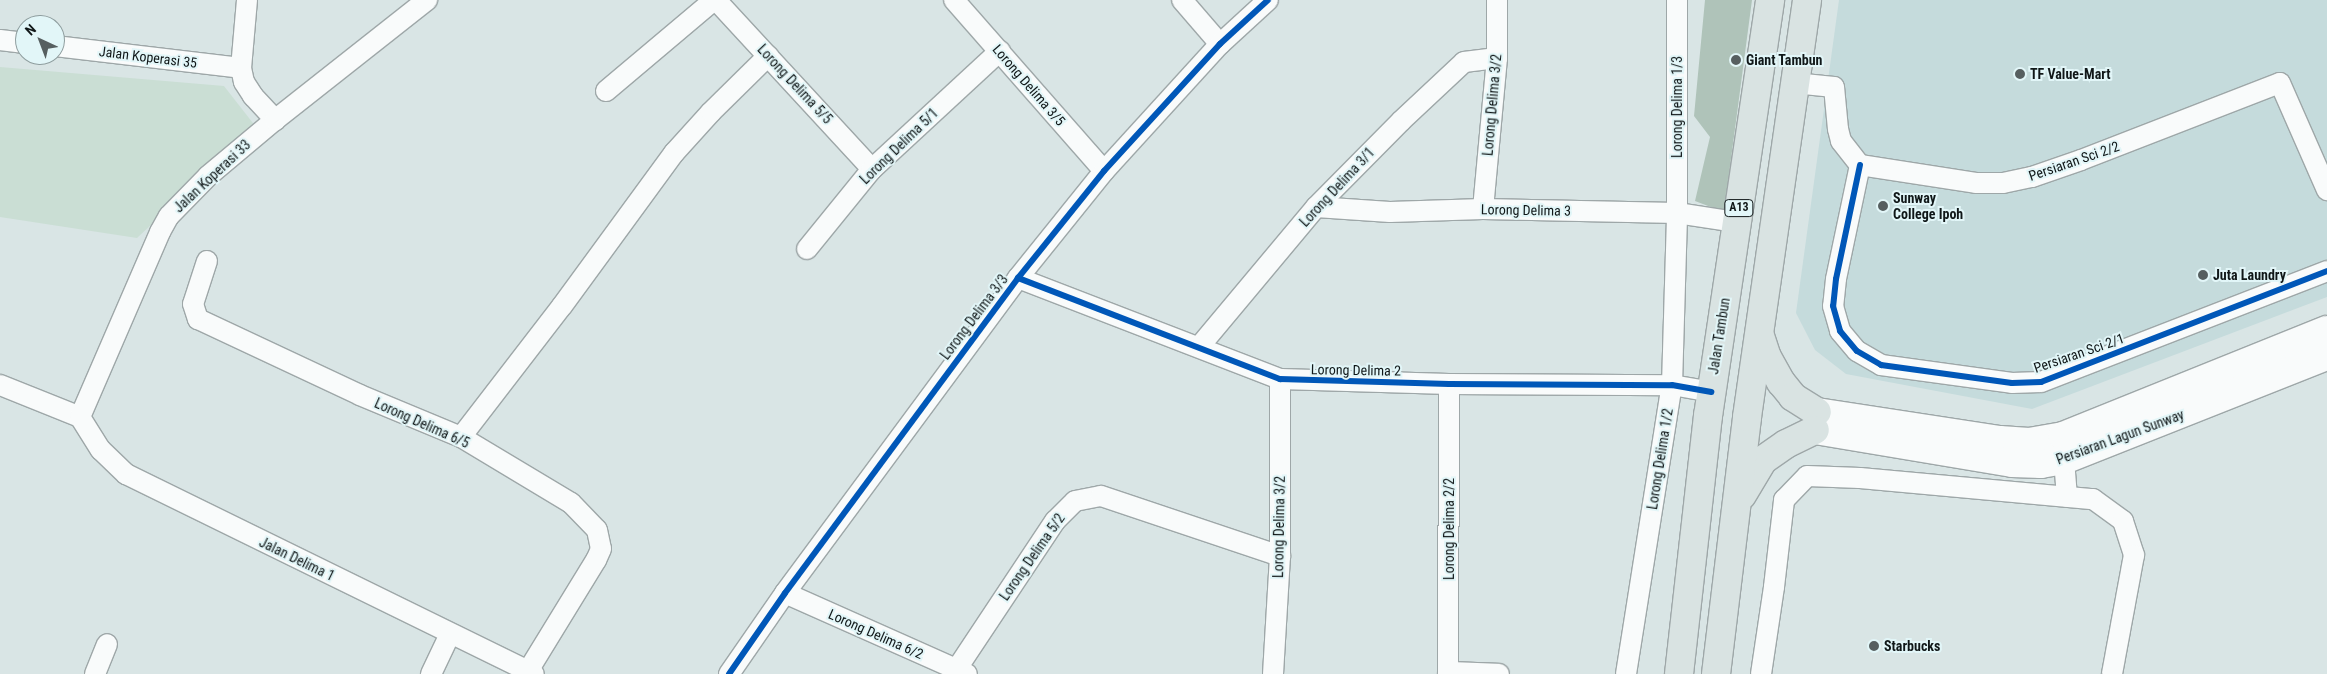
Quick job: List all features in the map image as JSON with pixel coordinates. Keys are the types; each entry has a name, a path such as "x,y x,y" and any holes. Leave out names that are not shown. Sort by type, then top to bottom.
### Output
{"main road":[{"name":"Jalan Tambun","path":"1679,674 1711,392 1770,0"},
{"path":"1716,674 1747,417 1807,0"},
{"name":"Persiaran Lagun Sunway","path":"1816,421 2012,463 2042,464 2063,448 2327,330"},
{"path":"1737,506 1748,483 1763,460 1816,421 1781,382 1767,357 1760,335"},
{"name":"Persiaran Lagun Sunway","path":"2063,448 2327,356"}],"street":[{"path":"247,0 241,68 244,82 252,96 274,120"},
{"name":"Jalan Koperasi 33","path":"80,417 160,232 169,216 208,176 274,120 427,0"},
{"path":"606,92 715,0"},
{"name":"Lorong Delima 5/5","path":"715,0 872,169"},
{"name":"Lorong Delima 3/5","path":"954,0 1104,171"},
{"path":"1182,0 1220,44"},
{"name":"Lorong Delima 3/3","path":"729,674 785,593 1018,278 1104,171 1220,44 1268,0"},
{"name":"Lorong Delima 3/2","path":"1483,209 1497,58 1497,0"},
{"name":"Lorong Delima 1/3","path":"1677,0 1677,213"},
{"path":"0,40 15,42"},
{"name":"Jalan Koperasi 35","path":"65,47 241,68"},
{"name":"Lorong Delima 5/1","path":"807,250 872,169 1000,51"},
{"path":"461,437 562,306 674,153 711,112 768,56"},
{"name":"Lorong Delima 3/1","path":"1199,348 1316,207 1464,62 1497,58"},
{"path":"1794,83 1834,87 1841,141 1860,165"},
{"name":"Persiaran Sci 2/2","path":"1860,165 1976,183 2003,183 2032,177 2081,160 2280,84 2327,190"},
{"name":"Persiaran Sci 2/1","path":"1860,165 1836,279 1833,306 1840,330 1856,351 1881,365 2012,384 2041,382 2327,271"},
{"name":"Lorong Delima 3","path":"1316,207 1390,212 1483,209 1677,213 1736,222"},
{"name":"Lorong Delima 1/2","path":"1626,674 1672,385 1677,213"},
{"name":"Lorong Delima 6/5","path":"207,261 193,304 198,319 360,396 461,437 571,503 590,522 600,539 601,549 531,672"},
{"name":"Lorong Delima 2","path":"1018,278 1280,379 1449,384 1672,385 1711,392"},
{"name":"Lorong Delima 3/2","path":"1273,674 1280,556 1280,379"},
{"name":"Lorong Delima 2/2","path":"1448,673 1449,384"},
{"path":"0,385 80,417"},
{"name":"Jalan Delima 1","path":"80,417 101,450 126,474 531,672"},
{"path":"2063,448 2068,496"},
{"path":"1761,674 1784,500 1807,476 1860,478 2093,499 2123,521 2134,555 2112,674"},
{"name":"Lorong Delima 5/2","path":"961,672 1055,520 1075,501 1101,496 1280,556"},
{"name":"Lorong Delima 6/2","path":"785,593 961,672"},
{"path":"432,674 450,634"},
{"path":"95,674 107,644"},
{"path":"1448,673 1498,674"}],"shaded area":[{"path":"1839,0 2327,0 2327,297 2032,409 1846,374 1815,350 1796,313"}],"green space":[{"path":"1705,0 1752,0 1724,212 1695,201 1710,137 1694,116"},
{"path":"0,67 224,86 256,127 137,238 0,217"}],"cycle path":[{"path":"729,674 785,593 1018,278 1104,171 1220,44 1268,0"},
{"path":"1860,165 1836,279 1833,306 1840,331 1857,351 1881,365 2012,383 2041,382 2327,271"},
{"path":"1018,278 1280,379 1449,384 1672,385 1711,392"}],"place":[{"name":"Giant Tambun","path":"1736,60"},
{"name":"TF Value-Mart","path":"2020,74"},
{"name":"Sunway College Ipoh","path":"1883,206"},
{"name":"Juta Laundry","path":"2203,275"},
{"name":"Starbucks","path":"1874,646"}]}
